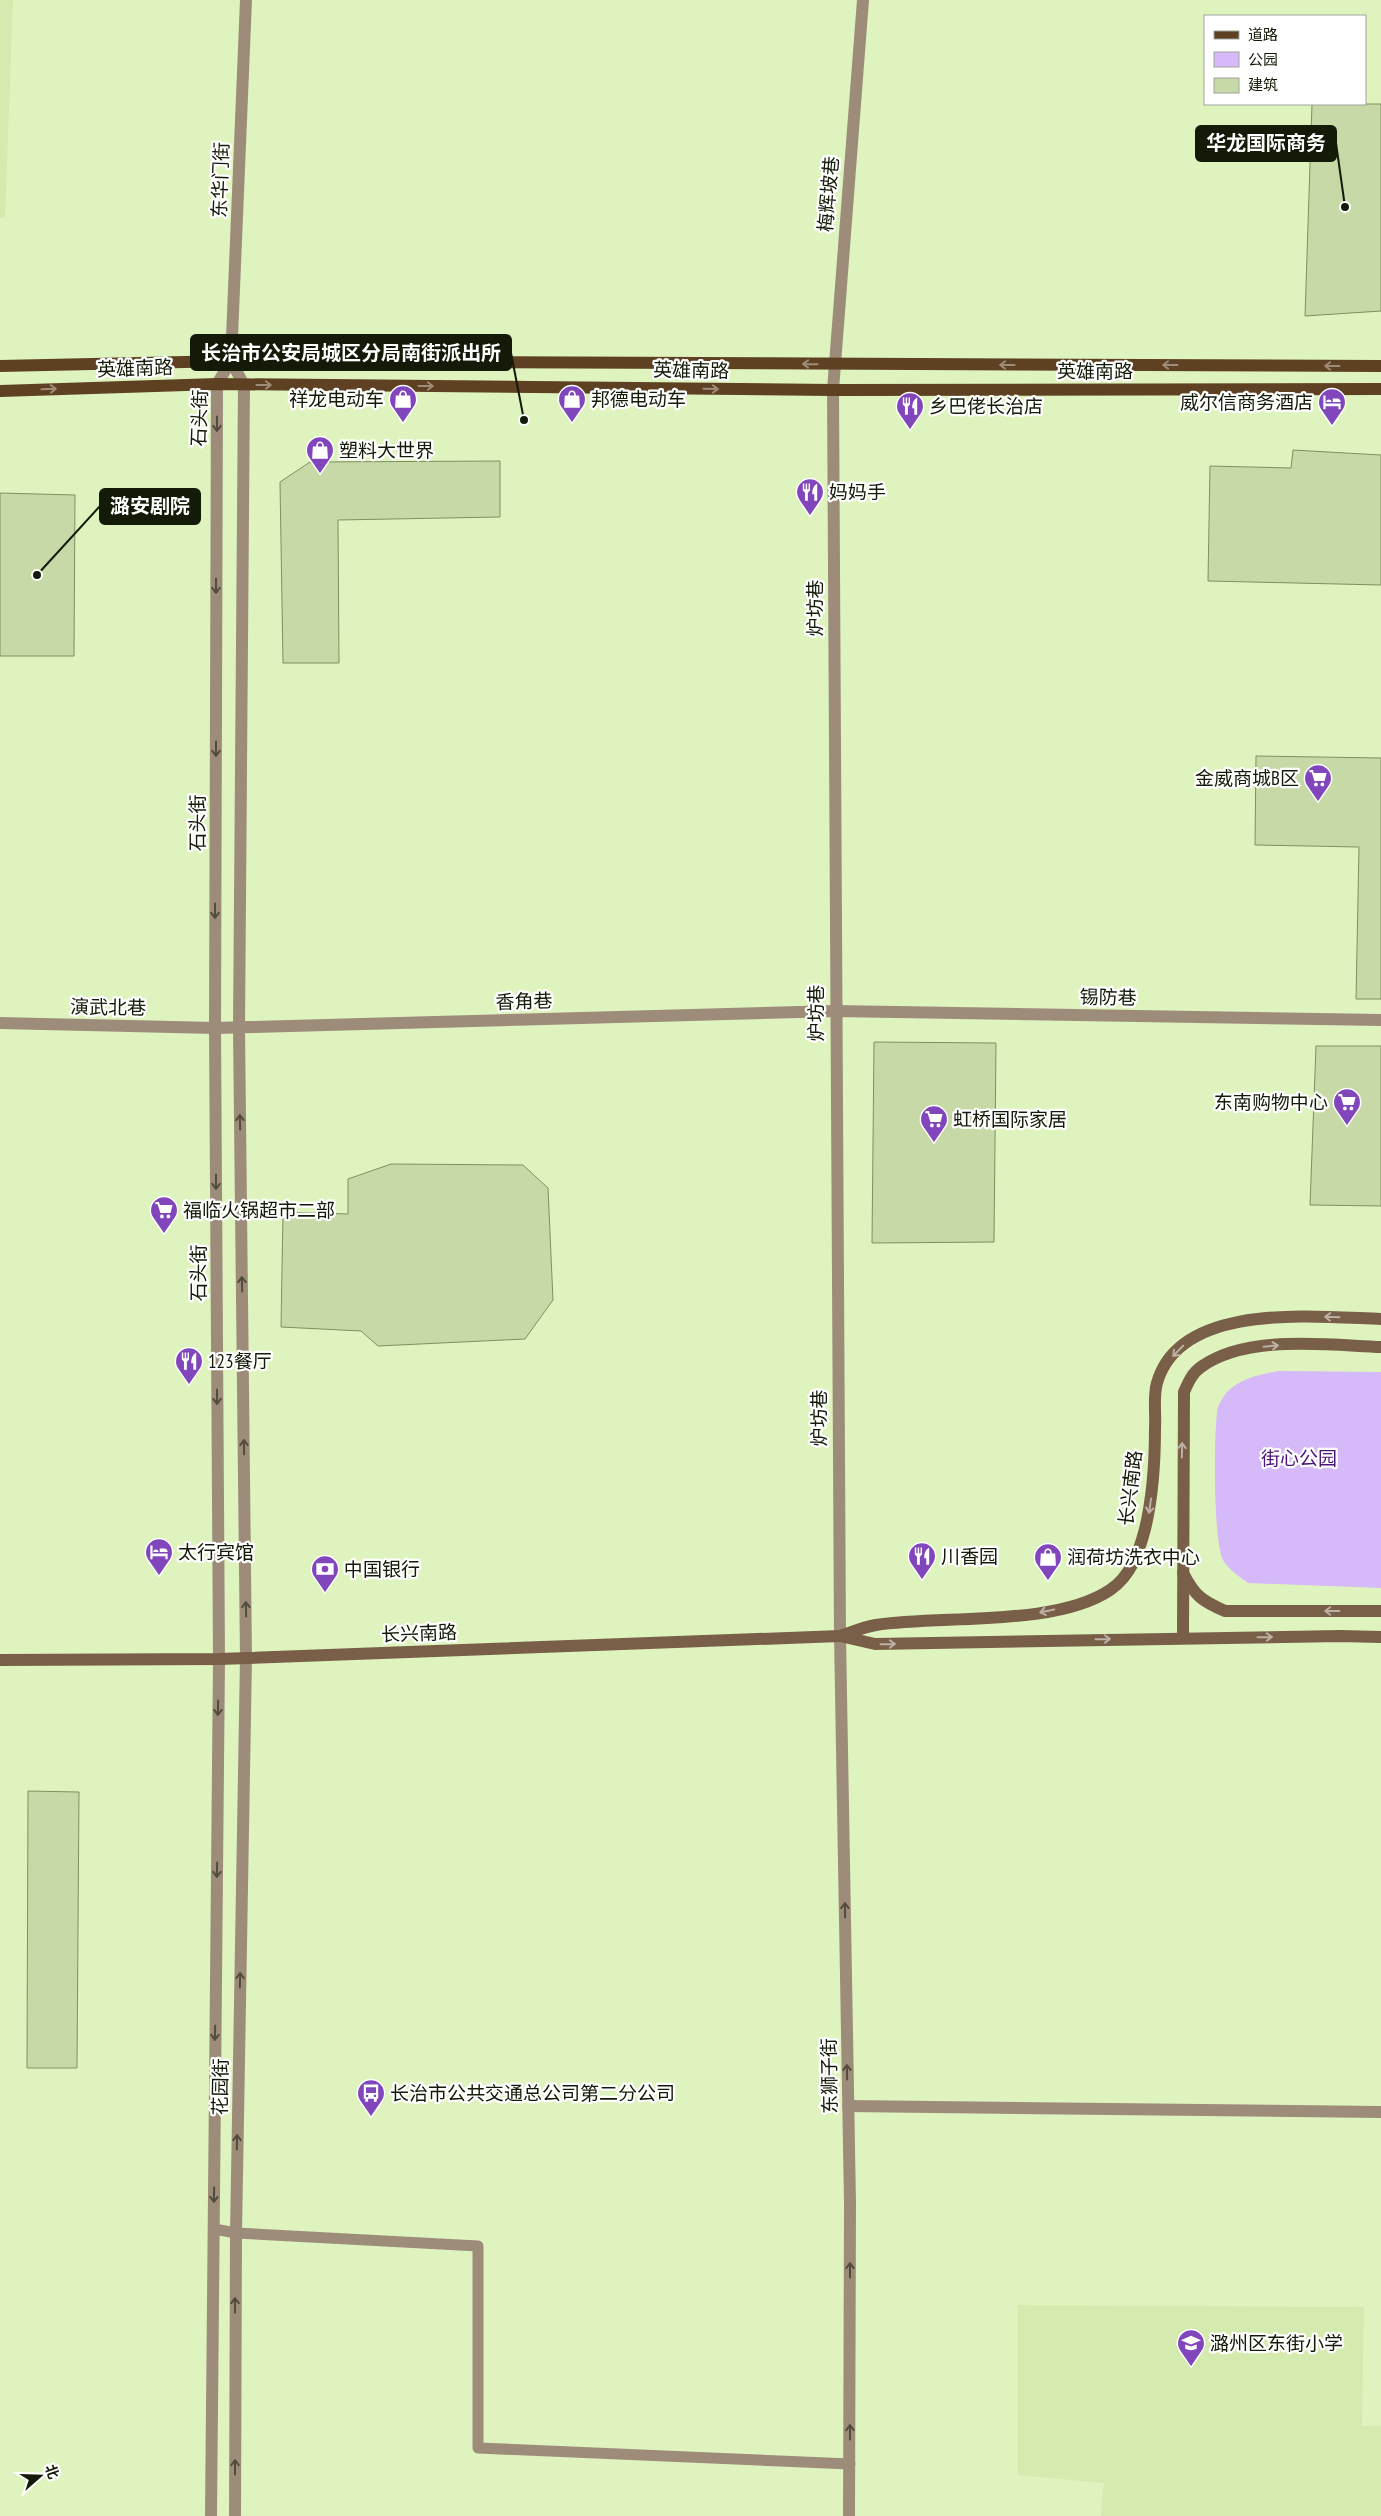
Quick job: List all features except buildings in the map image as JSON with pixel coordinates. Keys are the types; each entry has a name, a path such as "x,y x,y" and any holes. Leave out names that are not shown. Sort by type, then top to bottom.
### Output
{"main road":[{"name":"英雄南路","path":"0,366 231,361 834,365 1378,364"},
{"name":"英雄南路","path":"0,390 217,384 833,390 1380,390"},
{"name":"长兴南路","path":"0,1660 219,1659 840,1636 875,1625 1034,1614 1080,1604 1110,1590 1131,1570 1142,1543 1149,1511 1154,1468 1156,1383 1167,1362 1182,1346 1204,1333 1260,1318 1296,1316 1381,1319"},
{"path":"1183,1638 1184,1392 1191,1378 1200,1367 1218,1358 1265,1346 1297,1344 1381,1346"},
{"path":"1182,1571 1192,1589 1203,1602 1225,1612 1381,1610"},
{"name":"长兴南路","path":"840,1636 874,1644 1183,1638 1381,1637"}],"street":[{"name":"东华门街","path":"231,361 246,0"},
{"name":"梅辉坡巷","path":"833,390 863,0"},
{"name":"石头街","path":"219,1659 215,1028 217,384 231,361"},
{"path":"231,361 244,385 239,1028 246,1658"},
{"name":"炉坊巷","path":"833,390 840,1636"},
{"name":"香角巷","path":"215,1028 835,1011"},
{"name":"锡防巷","path":"835,1011 1381,1020"},
{"name":"演武北巷","path":"0,1023 215,1028"},
{"name":"东狮子街","path":"840,1636 848,2106 849,2516"},
{"name":"花园街","path":"235,2516 236,2233 246,1658"},
{"name":"花园街","path":"211,2516 219,1659"},
{"path":"848,2106 1381,2112"}],"lane":[{"path":"214,2228 236,2233 478,2246 478,2448 850,2464"}],"shaded area":[{"path":"0,0 13,0 5,218 0,218"},
{"name":"潞州区东街小学","path":"1018,2305 1364,2307 1362,2426 1381,2426 1381,2516 1101,2516 1104,2483 1018,2475"}],"green space":[{"name":"街心公园","path":"1279,1371 1381,1372 1381,1588 1248,1583 1231,1570 1223,1560 1217,1532 1215,1488 1217,1410 1227,1392 1238,1383 1258,1375"}],"place":[{"name":"华龙国际商务","path":"1345,207"},
{"name":"长治市公安局城区分局南街派出所","path":"524,420"},
{"name":"祥龙电动车","path":"403,423"},
{"name":"邦德电动车","path":"572,423"},
{"name":"威尔信商务酒店","path":"1332,426"},
{"name":"乡巴佬长治店","path":"910,430"},
{"name":"塑料大世界","path":"320,474"},
{"name":"妈妈手","path":"810,516"},
{"name":"潞安剧院","path":"37,575"},
{"name":"金威商城B区","path":"1318,802"},
{"name":"东南购物中心","path":"1347,1126"},
{"name":"虹桥国际家居","path":"934,1143"},
{"name":"福临火锅超市二部","path":"164,1234"},
{"name":"123餐厅","path":"189,1385"},
{"name":"太行宾馆","path":"159,1576"},
{"name":"川香园","path":"922,1580"},
{"name":"润荷坊洗衣中心","path":"1048,1581"},
{"name":"中国银行","path":"325,1593"},
{"name":"长治市公共交通总公司第二分公司","path":"371,2117"},
{"name":"潞州区东街小学","path":"1191,2367"}]}
